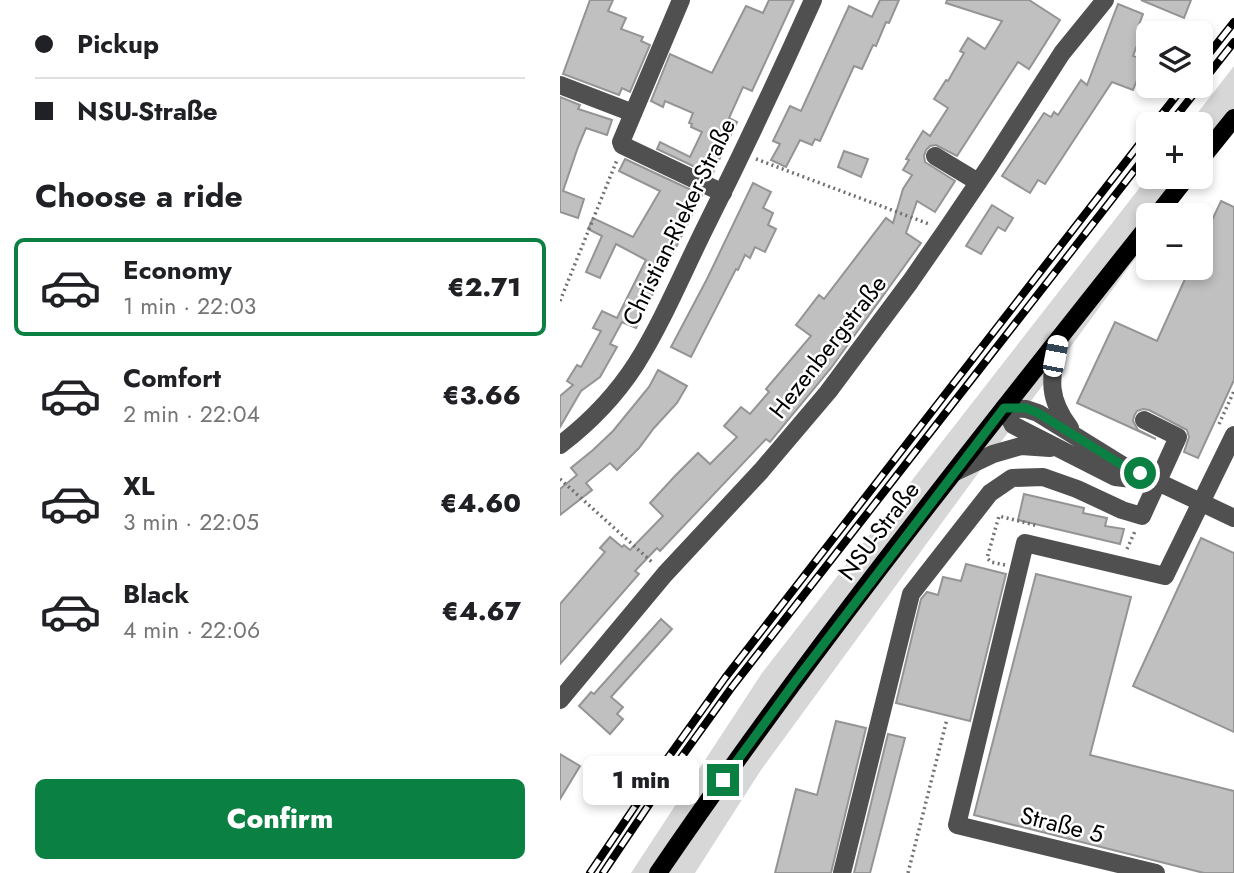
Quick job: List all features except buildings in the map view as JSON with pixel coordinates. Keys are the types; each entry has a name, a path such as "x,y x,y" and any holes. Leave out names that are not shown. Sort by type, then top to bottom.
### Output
{"main road":[{"path":"1213,144 1234,118"},
{"path":"1166,203 1178,189"},
{"name":"NSU-Straße","path":"658,873 797,679 1004,408 1136,241"}],"street":[{"path":"681,0 621,142 622,145 723,193"},
{"name":"Christian-Rieker-Straße","path":"560,445 595,414 636,363 723,193 813,0"},
{"name":"Hezenbergstraße","path":"560,700 665,574 761,471 828,392 946,230 1062,53 1104,0"},
{"path":"560,85 633,113"},
{"path":"935,156 978,182"},
{"path":"1058,340 1052,372 1053,393 1058,412 1077,436"},
{"path":"1158,482 1115,477 1013,425 1004,408 1026,408 1038,413 1122,465 1158,482 1234,519"},
{"path":"842,873 911,594 990,493 1012,478 1043,477 1142,516 1178,437 1144,420"},
{"path":"1201,503 1234,435"},
{"path":"955,472 993,454 1021,446 1060,449"},
{"name":"Straße 5","path":"1156,873 957,825 1025,543 1166,576 1201,503"}],"path":[{"path":"560,301 622,145"},
{"path":"741,153 946,230"},
{"path":"560,479 665,574"},
{"path":"908,873 947,719"}],"shaded area":[{"path":"1234,66 1234,123 1213,152 1213,112 1198,112 1209,98 1213,98 1213,93"},
{"path":"1139,189 1186,189 1176,203 1136,203 1136,257 761,770 695,873 631,873 762,673"}],"railway":[{"path":"1213,49 1234,22"},
{"path":"1213,69 1234,42"},
{"path":"1163,112 1175,98"},
{"path":"1179,112 1191,98"},
{"path":"590,873 725,678 1136,148"},
{"path":"603,873 732,687 1136,168"}],"route":[{"path":"723,780 1004,408 1026,408 1038,413 1122,465 1140,473"}]}
